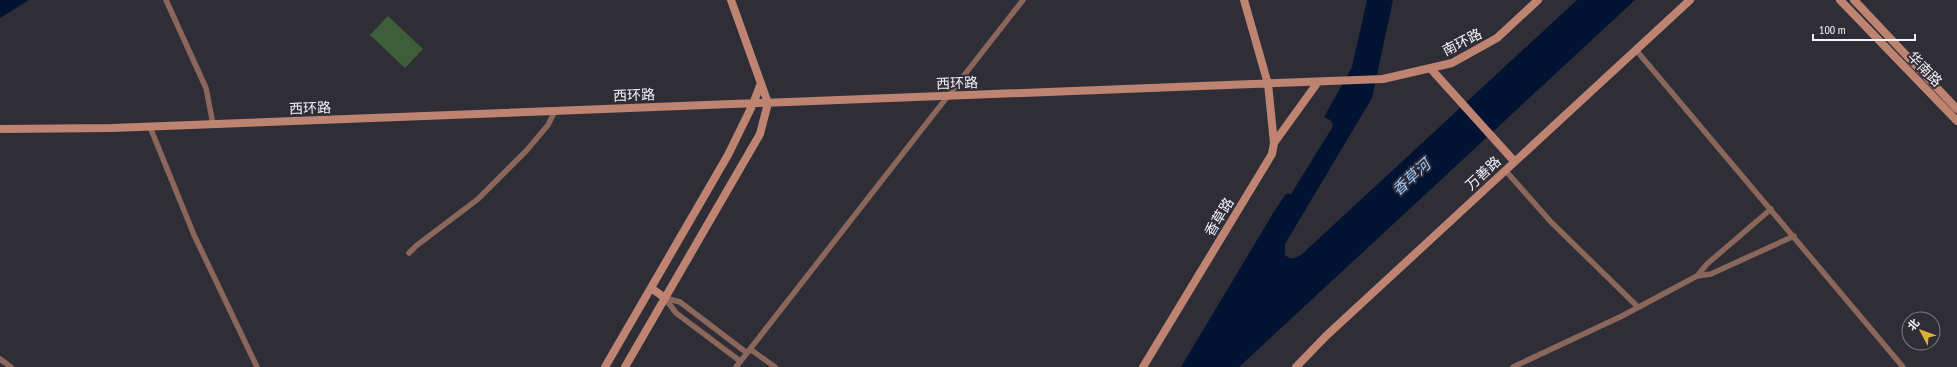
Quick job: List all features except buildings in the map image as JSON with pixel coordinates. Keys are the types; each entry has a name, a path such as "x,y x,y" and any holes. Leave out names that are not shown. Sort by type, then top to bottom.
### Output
{"street":[{"path":"166,0 206,88 213,124"},
{"path":"625,367 760,134 768,103 731,0"},
{"path":"736,367 1023,0"},
{"path":"1244,0 1268,84 1274,143"},
{"name":"南环路","path":"1318,82 1383,79 1452,63 1497,38 1538,0"},
{"name":"万善路","path":"1296,367 1326,336 1690,0"},
{"name":"华南路","path":"1840,0 1957,121"},
{"name":"华南路","path":"1854,0 1957,109"},
{"path":"1636,50 1903,367"},
{"path":"1431,69 1514,161"},
{"path":"1268,84 1318,82"},
{"name":"香草路","path":"1143,367 1272,154 1274,143 1318,82"},
{"path":"605,367 728,156 754,104 761,83"},
{"name":"西环路","path":"0,129 150,127 1268,84"},
{"path":"409,253 478,199 527,150 548,125 555,111"},
{"path":"150,127 162,160 194,235 257,367"},
{"path":"1505,170 1551,222 1638,307"},
{"path":"1697,276 1710,261 1771,209"},
{"path":"1513,367 1638,307 1697,276 1711,274 1794,236"},
{"path":"651,288 665,298 676,313 740,361"},
{"path":"665,298 680,302 749,351 775,367"},
{"path":"0,360 9,366"}],"green space":[{"path":"388,16 423,49 405,68 370,35"}],"water":[{"path":"0,0 29,0 0,18"},
{"name":"香草河","path":"1367,0 1393,0 1372,98 1285,244 1285,255 1289,258 1294,258 1301,255 1577,0 1635,0 1239,367 1181,367 1275,210 1286,194 1291,194 1332,128 1333,124 1330,120 1324,117 1352,67"}]}
